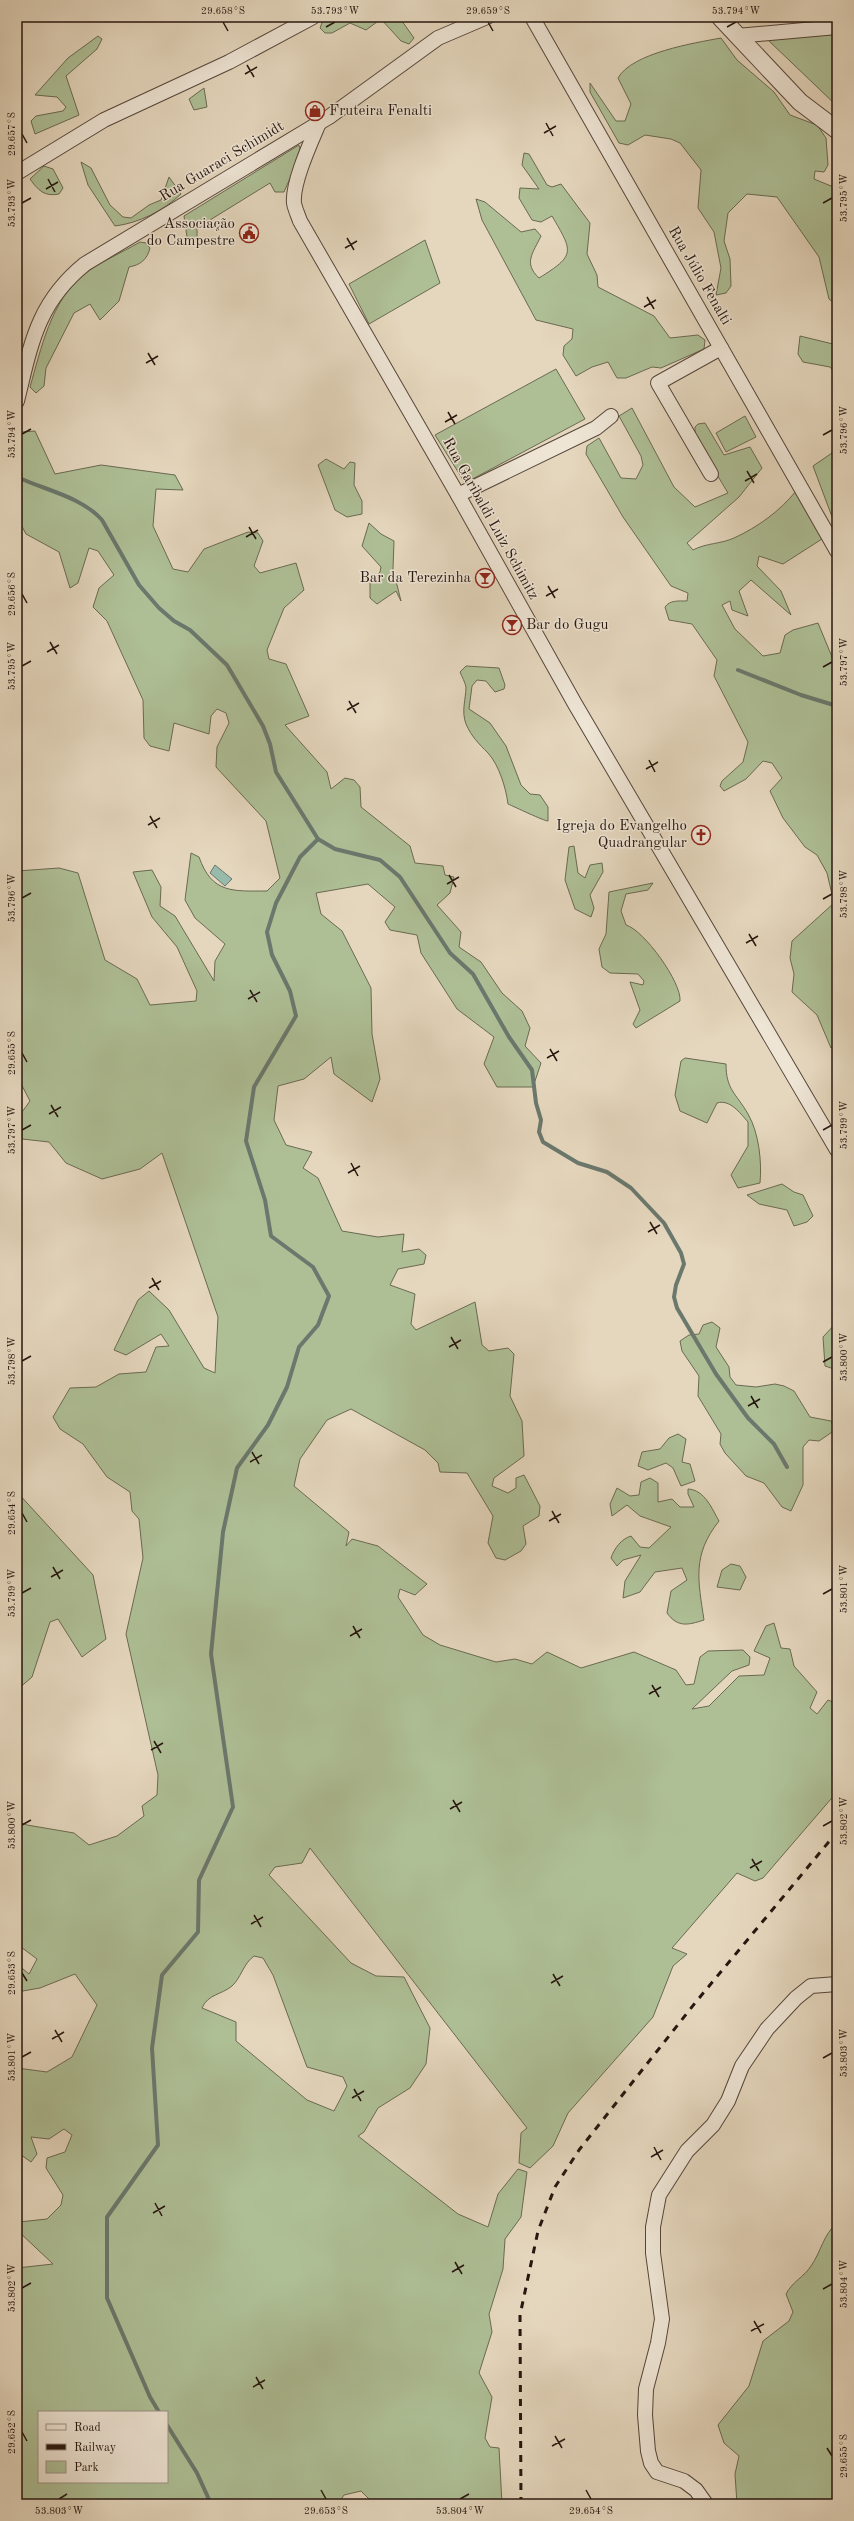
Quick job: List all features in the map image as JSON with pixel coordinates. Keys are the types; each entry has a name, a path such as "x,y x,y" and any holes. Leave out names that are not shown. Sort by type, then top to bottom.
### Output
{"street":[{"path":"17,173 104,120 229,62 313,17"},
{"name":"Rua Guaraci Schimidt","path":"17,401 41,315 53,294 70,276 85,264 319,123 438,38 487,17"},
{"name":"Rua Júlio Fenalti","path":"532,17 837,551"},
{"path":"729,24 837,26"},
{"path":"729,24 800,102 837,130"},
{"name":"Rua Garibaldi Luiz Schimitz","path":"319,123 306,155 294,195 294,204 300,221 458,495 575,704 837,1150"},
{"path":"711,474 658,383 721,348"},
{"path":"458,495 596,428 611,416"},
{"path":"706,2504 696,2490 684,2481 657,2472 651,2463 648,2452 644,2415 646,2389 658,2343 662,2319 653,2252 654,2227 659,2195 687,2151 713,2125 728,2101 742,2066 767,2029 796,1998 811,1986 837,1984"}],"green space":[{"path":"327,17 399,17 414,38 409,44 401,41 381,19 366,30 350,23 332,33 325,33 320,28 323,20"},
{"path":"837,34 837,106 768,40"},
{"path":"98,36 102,39 97,49 66,76 79,115 35,134 31,121 36,116 63,111 66,107 57,97 35,95 68,58"},
{"path":"721,38 737,60 774,92 790,115 817,125 826,138 828,165 824,172 815,171 814,179 831,186 837,183 837,305 829,299 819,257 777,197 747,194 728,213 724,241 730,259 731,286 726,293 716,295 721,268 714,232 698,208 701,170 680,143 671,139 645,135 628,145 619,143 590,92 590,83 616,121 625,121 631,104 618,78 625,69 636,62 665,50"},
{"path":"204,88 207,107 194,110 189,99"},
{"path":"299,145 301,153 284,192 275,192 270,183 197,228 197,239 191,240 187,237 184,216"},
{"path":"524,153 529,154 547,185 552,187 561,184 590,223 587,254 597,275 598,287 654,316 670,338 698,335 705,340 704,349 661,368 652,367 626,378 617,378 608,362 592,367 576,376 563,355 564,346 572,339 573,329 536,320 482,220 476,199 485,202 521,232 535,229 541,236 530,263 534,273 539,278 560,264 565,258 567,245 552,216 541,222 532,220 519,198 520,188 539,189 522,165"},
{"path":"81,162 91,168 110,205 123,217 131,218 149,205 161,200 169,177 181,194 159,211 142,219 115,226 88,185"},
{"path":"44,166 53,169 63,188 59,194 54,195 42,192 30,179"},
{"path":"425,240 440,283 369,324 349,284"},
{"path":"140,242 146,243 150,248 149,252 145,259 136,265 129,267 119,301 100,320 90,304 74,313 46,368 44,386 36,393 30,387 34,372 49,326 63,298 83,275 103,262"},
{"path":"800,336 837,345 837,375 830,367 803,362 798,354"},
{"path":"556,369 585,419 465,483 435,435"},
{"path":"837,397 837,530 813,466 832,453 835,433 833,400"},
{"path":"632,408 674,487 695,507 728,493 695,438 695,427 698,424 705,423 724,455 750,447 762,468 739,497 687,543 693,550 729,540 752,529 776,512 796,491 825,537 783,564 759,556 757,566 781,591 791,615 751,580 739,591 748,616 732,610 730,601 722,605 735,629 763,656 780,653 785,635 793,630 818,623 837,669 837,1043 831,1048 817,1015 792,992 794,974 790,958 792,941 834,903 827,873 817,855 805,847 783,818 770,791 782,778 772,763 763,761 746,779 724,791 720,786 722,781 743,762 748,742 714,676 717,660 692,624 669,620 665,607 672,602 687,601 688,593 671,586 623,517 586,454 587,446 599,438 621,478 636,479 643,465 641,456 619,416"},
{"path":"745,416 756,437 726,452 716,433"},
{"path":"35,431 55,474 101,465 175,475 183,490 156,489 153,526 173,569 188,572 204,549 248,532 258,533 263,541 254,566 260,573 296,563 304,590 284,608 267,650 269,659 286,664 309,716 285,725 327,772 331,789 345,778 354,780 360,787 361,807 410,846 415,863 443,866 445,875 454,877 450,893 437,905 461,932 459,947 481,962 502,993 522,1011 530,1028 525,1046 541,1063 533,1087 497,1087 484,1064 494,1037 457,1009 421,953 417,935 390,930 385,922 395,907 368,884 316,893 321,914 342,931 371,988 372,1034 380,1079 372,1102 334,1074 331,1057 304,1079 278,1086 274,1120 286,1145 312,1152 303,1168 318,1178 342,1231 378,1237 404,1234 402,1252 419,1249 426,1255 424,1264 398,1269 390,1285 415,1294 411,1324 416,1330 475,1302 482,1345 489,1351 508,1348 514,1354 510,1396 522,1421 524,1456 494,1478 492,1486 508,1493 516,1488 516,1478 524,1475 540,1506 539,1516 523,1526 526,1544 521,1551 505,1560 496,1558 488,1543 493,1516 467,1473 440,1472 438,1463 425,1450 351,1409 327,1420 300,1459 294,1486 349,1532 346,1546 352,1539 378,1546 427,1584 415,1595 400,1589 398,1597 423,1635 440,1645 496,1662 515,1659 532,1664 547,1652 581,1668 634,1652 676,1670 686,1685 694,1684 700,1657 708,1651 743,1650 750,1657 749,1665 732,1671 692,1709 709,1706 739,1676 764,1675 770,1658 754,1651 766,1626 774,1623 781,1648 790,1649 794,1666 817,1692 810,1708 817,1714 828,1700 837,1704 837,1792 763,1878 755,1881 737,1873 672,1948 687,1954 673,1966 653,2017 568,2113 553,2146 530,2168 519,2163 521,2133 527,2128 310,1848 302,1863 275,1867 269,1875 351,1963 376,1976 404,1977 430,2028 426,2064 410,2088 378,2108 364,2132 358,2136 458,2214 488,2227 498,2194 518,2169 527,2172 521,2217 505,2239 503,2269 489,2314 492,2332 479,2373 492,2397 485,2438 490,2447 499,2448 502,2504 374,2504 361,2491 344,2495 338,2504 17,2504 17,2268 53,2264 17,2230 19,2222 47,2219 61,2205 63,2195 46,2168 47,2158 65,2152 72,2135 64,2129 49,2139 31,2137 37,2154 31,2162 17,2152 17,2068 47,2072 72,2057 97,2005 75,1974 40,1988 17,1992 17,1964 29,1974 37,1959 17,1944 17,1821 27,1825 74,1833 89,1845 117,1836 144,1816 142,1806 157,1795 158,1775 126,1634 143,1558 139,1519 132,1511 130,1492 107,1477 83,1444 60,1429 53,1417 70,1388 96,1387 119,1374 146,1372 156,1347 169,1346 161,1334 126,1355 114,1350 138,1300 149,1291 169,1310 204,1368 215,1373 218,1317 162,1153 140,1169 102,1179 66,1163 49,1142 22,1139 22,1112 30,1101 17,1076 17,871 59,868 78,873 105,960 137,979 150,1005 196,1001 197,991 177,947 152,917 133,872 152,870 161,887 160,906 175,916 214,981 215,961 225,944 195,918 185,900 191,853 199,857 210,878 225,888 244,891 267,891 280,878 266,821 216,767 217,747 229,723 226,713 217,709 211,716 209,734 174,723 169,751 150,746 144,738 143,700 107,621 93,607 99,588 114,575 98,551 89,548 78,583 70,588 59,552 26,534 17,517 17,443 22,432","holes":["254,1956 263,1958 273,1975 307,2067 343,2077 347,2086 334,2111 307,2100 236,2041 236,2022 202,2008 211,1997 228,1989 235,1983 250,1959"]},
{"path":"326,459 344,469 350,462 355,463 354,485 362,501 362,514 347,517 335,510 318,465"},
{"path":"369,523 381,534 394,541 393,569 401,601 396,591 377,604 370,598 370,583 380,572 381,567 362,546"},
{"path":"466,666 499,668 505,685 504,689 495,692 486,681 477,680 472,686 469,709 490,723 506,746 521,785 530,794 540,795 548,807 548,821 508,804 506,791 499,770 492,758 478,743 466,724 464,710 466,687 460,672"},
{"path":"574,846 578,873 585,878 590,865 602,863 603,872 590,895 594,908 591,917 575,909 565,880 569,847"},
{"path":"653,883 648,890 626,894 621,911 626,925 634,929 652,946 669,970 679,993 680,1001 636,1028 633,1024 640,1010 630,982 643,985 644,981 638,974 610,973 602,967 599,949 606,934 609,892"},
{"path":"685,1058 726,1064 726,1073 732,1091 744,1107 755,1130 761,1166 760,1183 738,1188 731,1175 748,1146 748,1122 738,1111 726,1103 717,1103 707,1123 680,1111 675,1095 681,1061"},
{"path":"782,1184 794,1192 803,1195 813,1216 807,1222 794,1226 787,1210 759,1204 747,1195"},
{"path":"712,1322 720,1328 716,1347 729,1367 730,1377 736,1385 756,1387 775,1384 784,1386 794,1391 810,1417 831,1421 835,1430 819,1441 809,1440 803,1447 803,1485 791,1511 782,1507 764,1483 746,1476 725,1453 720,1444 721,1434 698,1396 699,1376 682,1351 680,1341 689,1335 699,1334 703,1325"},
{"path":"837,1322 837,1370 825,1366 823,1337"},
{"path":"678,1434 686,1439 682,1462 690,1464 695,1481 681,1486 673,1468 666,1463 648,1470 638,1466 642,1452 660,1449 669,1438"},
{"path":"650,1478 658,1483 658,1502 672,1499 680,1507 694,1507 688,1494 688,1489 694,1490 703,1496 711,1506 719,1521 710,1533 704,1545 699,1568 700,1592 704,1620 684,1624 675,1621 667,1613 671,1591 687,1580 682,1568 655,1572 640,1592 623,1598 625,1581 641,1555 623,1560 617,1566 611,1558 616,1548 624,1539 631,1536 640,1547 649,1548 671,1527 640,1516 627,1505 612,1516 610,1504 617,1488 630,1496 639,1495 641,1482"},
{"path":"17,1492 93,1575 106,1639 82,1657 58,1619 50,1622 32,1677 17,1690"},
{"path":"731,1564 740,1566 746,1577 740,1590 717,1587 722,1570"},
{"path":"837,2223 837,2504 784,2504 776,2501 773,2504 737,2504 735,2474 739,2456 724,2443 718,2425 749,2386 763,2341 789,2321 793,2312 786,2294 791,2286 811,2266 828,2233"}],"shaded area":[{"path":"215,865 232,879 225,886 210,873"}],"waterway":[{"path":"17,477 74,500 94,512 102,520 139,585 159,608 174,621 190,630 227,665 263,726 270,744 276,772 318,839 335,849 380,860 400,877 450,953 473,974 509,1037 532,1070 536,1103 541,1120 539,1132 543,1142 578,1163 607,1172 631,1188 664,1223 681,1253 684,1264 676,1285 674,1297 677,1308 716,1374 748,1418 774,1444 787,1467"},
{"path":"738,670 801,695 837,706"},
{"path":"158,2411 150,2397 107,2298 107,2217 158,2145 152,2048 162,1975 198,1932 199,1880 233,1807 211,1654 223,1532 237,1468 268,1425 287,1387 299,1347 318,1325 329,1296 313,1267 271,1236 265,1200 246,1141 254,1087 296,1016 290,991 272,955 267,932 276,903 300,857 318,839"},
{"path":"168,2427 197,2473 211,2504"}],"railway":[{"path":"521,2504 520,2315 538,2231 555,2187 579,2150 695,2003 837,1832"}],"place":[{"name":"Fruteira Fenalti","path":"315,111"},
{"name":"Associação do Campestre","path":"249,233"},
{"name":"Bar da Terezinha","path":"485,578"},
{"name":"Bar do Gugu","path":"512,625"},
{"name":"Igreja do Evangelho Quadrangular","path":"701,835"}]}
